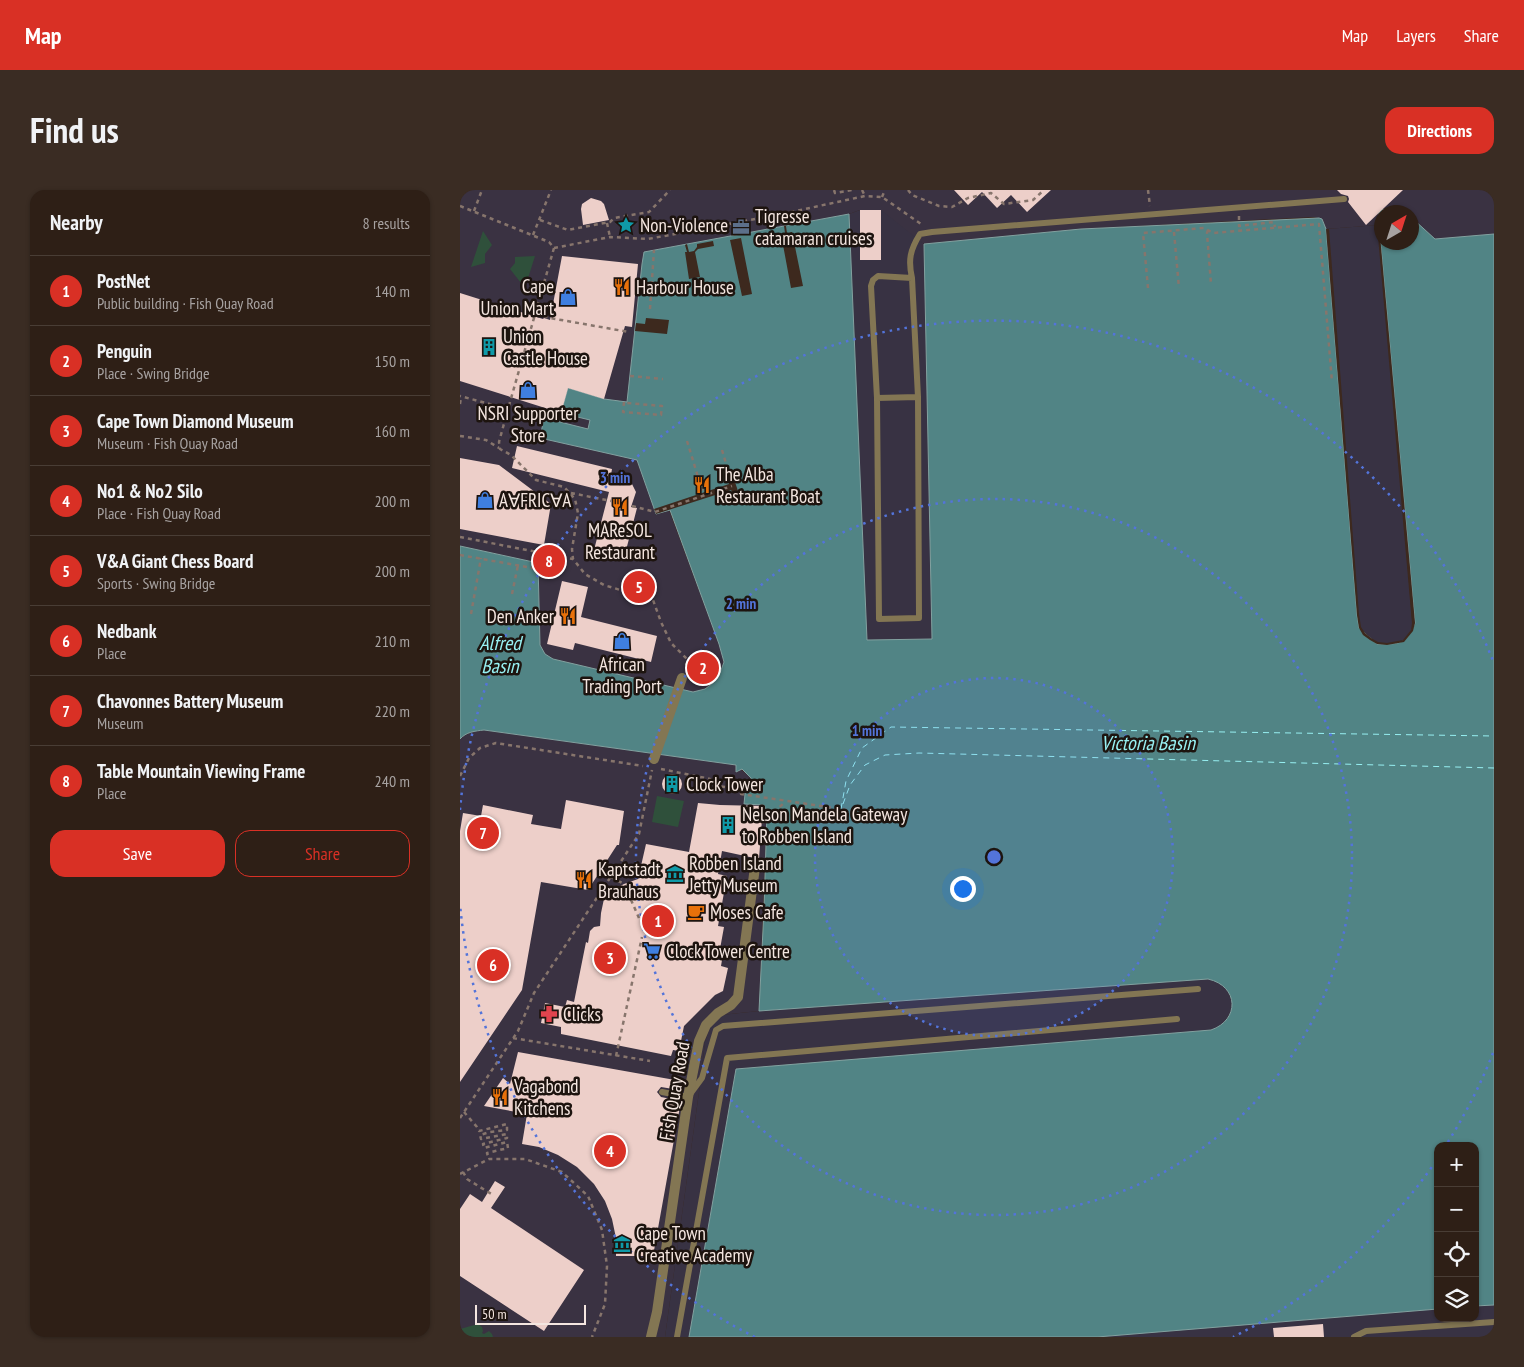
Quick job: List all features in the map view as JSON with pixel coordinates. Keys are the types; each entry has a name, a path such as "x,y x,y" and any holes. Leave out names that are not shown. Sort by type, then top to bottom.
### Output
{"street":[{"path":"653,763 682,678"},
{"name":"Fish Quay Road","path":"651,1337 657,1312 688,1097 699,1041 706,1024 718,1013 731,1006 738,997 755,867"}],"lane":[{"path":"912,278 878,276 873,280 871,286 877,398 879,618 919,618 918,397 912,278 909,266 910,252 920,234 1344,198"},
{"path":"877,398 918,397"},
{"path":"662,1092 688,1097 702,1078 716,1030 723,1026 1198,989"},
{"path":"677,1337 727,1058 1178,1019"},
{"path":"1354,1337 1366,1331 1494,1322"}],"path":[{"path":"474,211 482,190"},
{"path":"533,235 551,190"},
{"path":"540,220 568,230 607,223 614,218 648,212 670,190"},
{"path":"834,190 835,193 852,190"},
{"path":"862,190 865,196"},
{"path":"882,197 885,190"},
{"path":"908,190 912,194 939,206 952,207 968,198 991,193 1004,204 1033,200 1044,190"},
{"path":"554,248 610,238 648,239 865,196 882,197 932,232"},
{"path":"460,206 549,242 554,248"},
{"path":"1242,226 1274,222 1275,228"},
{"path":"607,223 610,238"},
{"path":"732,223 736,239"},
{"path":"1148,288 1142,233 1174,232 1204,228 1213,233 1320,224 1332,382"},
{"path":"1208,230 1206,233 1211,284"},
{"path":"1174,232 1179,288"},
{"path":"500,448 499,442 554,248"},
{"path":"650,309 654,250"},
{"path":"536,314 629,332"},
{"path":"630,376 664,379"},
{"path":"460,404 461,397 508,409"},
{"path":"626,402 662,406 661,415 623,412 626,402"},
{"path":"460,436 486,440 511,455 536,480 564,487 575,499 578,513 572,549 573,559 585,574 604,585 653,600 671,642 688,660 682,678"},
{"path":"687,441 703,493"},
{"path":"722,450 730,477"},
{"path":"632,506 655,512 732,486"},
{"path":"569,493 611,501"},
{"path":"460,537 573,559"},
{"path":"460,555 538,569"},
{"path":"471,614 481,558"},
{"path":"512,594 518,565"},
{"path":"460,776 469,758 480,748 496,743 653,763 710,779 717,786 741,789 741,794 745,795 871,815"},
{"path":"460,1118 518,1031 534,993 639,834 653,763"},
{"path":"762,823 786,801"},
{"path":"611,877 624,884 639,918"},
{"path":"616,1056 642,937"},
{"path":"513,1038 650,1061"},
{"path":"464,1112 479,1131 507,1124 507,1130 480,1135 482,1139 507,1134 507,1138 483,1144 484,1148 507,1142 508,1148 486,1153 489,1159"},
{"path":"460,1174 489,1159 525,1159 562,1172 588,1196 602,1230 608,1266 606,1304 592,1337"},
{"path":"463,1172 467,1179 493,1195"}],"shaded area":[{"path":"460,190 1494,190 1494,234 1435,239 1419,224 1419,205 1374,205 1374,225 1326,229 1322,219 1313,217 1081,229 924,244 860,210 849,214 645,252 642,264 627,403 604,399 590,420 588,430 544,418 637,460 656,514 669,510 719,644 724,662 720,673 713,683 705,689 693,692 553,659 545,654 540,645 538,563 460,546"},
{"path":"860,210 881,210 924,244 932,639 867,640 849,214"},
{"path":"1374,225 1374,250 1381,250 1413,631 1404,642 1377,644 1359,628 1326,229"},
{"path":"484,730 736,765 751,778 751,784 746,785 744,803 764,805 767,810 759,1011 721,1015 710,1027 705,1042 665,1337 460,1337 460,739 474,731"},
{"path":"1208,979 1224,985 1233,1004 1232,1010 1225,1022 1211,1030 736,1069 689,1337 665,1337 705,1042 710,1027 721,1015"},
{"path":"1494,1305 1494,1337 1097,1337 1434,1309 1434,1322 1479,1322 1479,1306"}],"green space":[{"path":"483,231 492,245 485,254 485,263 471,267"},
{"path":"535,256 525,288 510,269 515,263 515,257"},
{"path":"657,796 684,801 678,827 652,822"},
{"path":"478,1324 482,1327 482,1333 484,1334 489,1331 493,1337 460,1337 460,1329"}],"water":[{"name":"Victoria Basin","path":"849,214 867,640 932,639 924,244 1081,229 1322,219 1326,229 1359,628 1377,644 1391,644 1405,639 1415,623 1381,250 1419,250 1419,224 1435,239 1494,234 1494,1305 1479,1306 1479,1142 1434,1142 1434,1309 1097,1337 689,1337 736,1069 1211,1030 1227,1019 1232,1003 1226,989 1208,979 759,1011 767,811 764,805 744,804 746,784 751,784 751,778 742,769 736,772 736,765 484,730 468,733 460,739 460,546 538,563 540,645 545,654 553,659 693,692 705,689 713,683 720,673 724,662 719,644 670,510 656,514 637,460 540,438 544,418 588,429 590,420 561,413 568,388 604,399 627,402 644,252"}],"pier":[{"path":"784,226 786,226 787,233 792,232 803,286 791,288 781,234 785,233"},
{"path":"1326,229 1329,229 1361,627 1371,638 1378,642 1387,643 1403,640 1411,630 1412,623 1379,250 1381,250 1415,623 1413,631 1404,642 1387,645 1377,644 1370,640 1363,635 1359,628"},
{"path":"741,238 752,294 742,296 730,240"},
{"path":"713,241 714,246 698,249 695,252 700,277 689,279 685,245 687,244 689,252 694,251 697,244"},
{"path":"646,318 669,320 667,334 635,331 636,323 645,324"},
{"path":"733,476 739,494 734,496 731,490 656,514 654,509 729,484 727,478"}],"building":[{"path":"954,190 1051,190 1027,212 1011,195 997,208 982,192 968,205"},
{"path":"1337,190 1403,190 1387,205 1374,205 1374,217 1366,225 1348,202 1348,196 1341,194"},
{"path":"591,198 604,204 609,220 583,225 582,204"},
{"path":"860,210 881,210 881,260 860,260"},
{"path":"562,256 638,264 632,327 625,326 604,399 568,388 561,413 460,381 460,293 550,320"},
{"name":"MAReSOL Restaurant","path":"517,446 612,469 611,475 629,478 636,492 631,507 637,508 624,558 594,550 609,492 512,468"},
{"path":"460,458 499,465 551,504 544,545 460,529"},
{"path":"562,581 588,587 581,617 657,636 651,662 575,643 573,650 547,644"},
{"name":"Clock Tower","path":"672,774 679,777 682,784 679,791 672,794 665,791 662,784 665,777"},
{"path":"566,800 624,811 619,845 617,845 588,890 541,882 522,990 460,1082 460,831 463,813 481,816 483,805 533,815 531,824 561,829"},
{"name":"Clock Tower Centre","path":"698,803 763,806 759,859 722,851 718,874 727,876 718,926 724,927 718,960 722,960 721,966 728,968 723,991 715,995 684,1026 679,1051 673,1050 671,1056 561,1034 561,1027 541,1023 545,1003 565,1007 567,1000 574,1002 586,942 588,943 590,931 594,927 600,926 605,894 638,879 646,844 689,852"},
{"path":"518,1052 675,1080 673,1089 661,1087 657,1092 661,1097 681,1101 653,1256 616,1256 616,1238 612,1219 605,1201 594,1184 577,1167 558,1155 539,1147 522,1144 527,1114 484,1106 503,1078 510,1084"},
{"path":"495,1181 505,1187 491,1208 584,1270 544,1331 460,1276 460,1209 470,1194 482,1202"},
{"path":"1323,1324 1324,1337 1274,1337 1273,1328"}],"ferry route":[{"path":"841,809 846,781 862,748 891,727 1494,736"},
{"path":"843,804 850,785 865,765 885,755 919,753 1494,768"}],"place":[{"name":"Non-Violence","path":"626,225"},
{"name":"Tigresse catamaran cruises","path":"741,227"},
{"name":"Harbour House","path":"622,287"},
{"name":"Cape Union Mart","path":"568,297"},
{"name":"Union Castle House","path":"489,347"},
{"name":"NSRI Supporter Store","path":"528,390"},
{"name":"The Alba Restaurant Boat","path":"702,485"},
{"name":"AⱯFRICⱯA","path":"485,500"},
{"name":"MAReSOL Restaurant","path":"620,507"},
{"name":"Table Mountain Viewing Frame","path":"549,561"},
{"name":"V&A Giant Chess Board","path":"639,587"},
{"name":"Den Anker","path":"568,616"},
{"name":"African Trading Port","path":"622,641"},
{"name":"Penguin","path":"703,668"},
{"name":"Clock Tower","path":"672,784"},
{"name":"Nelson Mandela Gateway to Robben Island","path":"728,825"},
{"name":"Chavonnes Battery Museum","path":"483,833"},
{"name":"Robben Island Jetty Museum","path":"675,874"},
{"name":"Kaptstadt Brauhaus","path":"584,880"},
{"name":"Moses Cafe","path":"696,912"},
{"name":"PostNet","path":"658,921"},
{"name":"Clock Tower Centre","path":"652,951"},
{"name":"Cape Town Diamond Museum","path":"610,958"},
{"name":"Nedbank","path":"493,965"},
{"name":"Clicks","path":"549,1014"},
{"name":"Vagabond Kitchens","path":"500,1097"},
{"name":"No1 & No2 Silo","path":"610,1151"},
{"name":"Cape Town Creative Academy","path":"622,1244"}],"water label":[{"name":"Alfred Basin","path":"500,654"}]}
